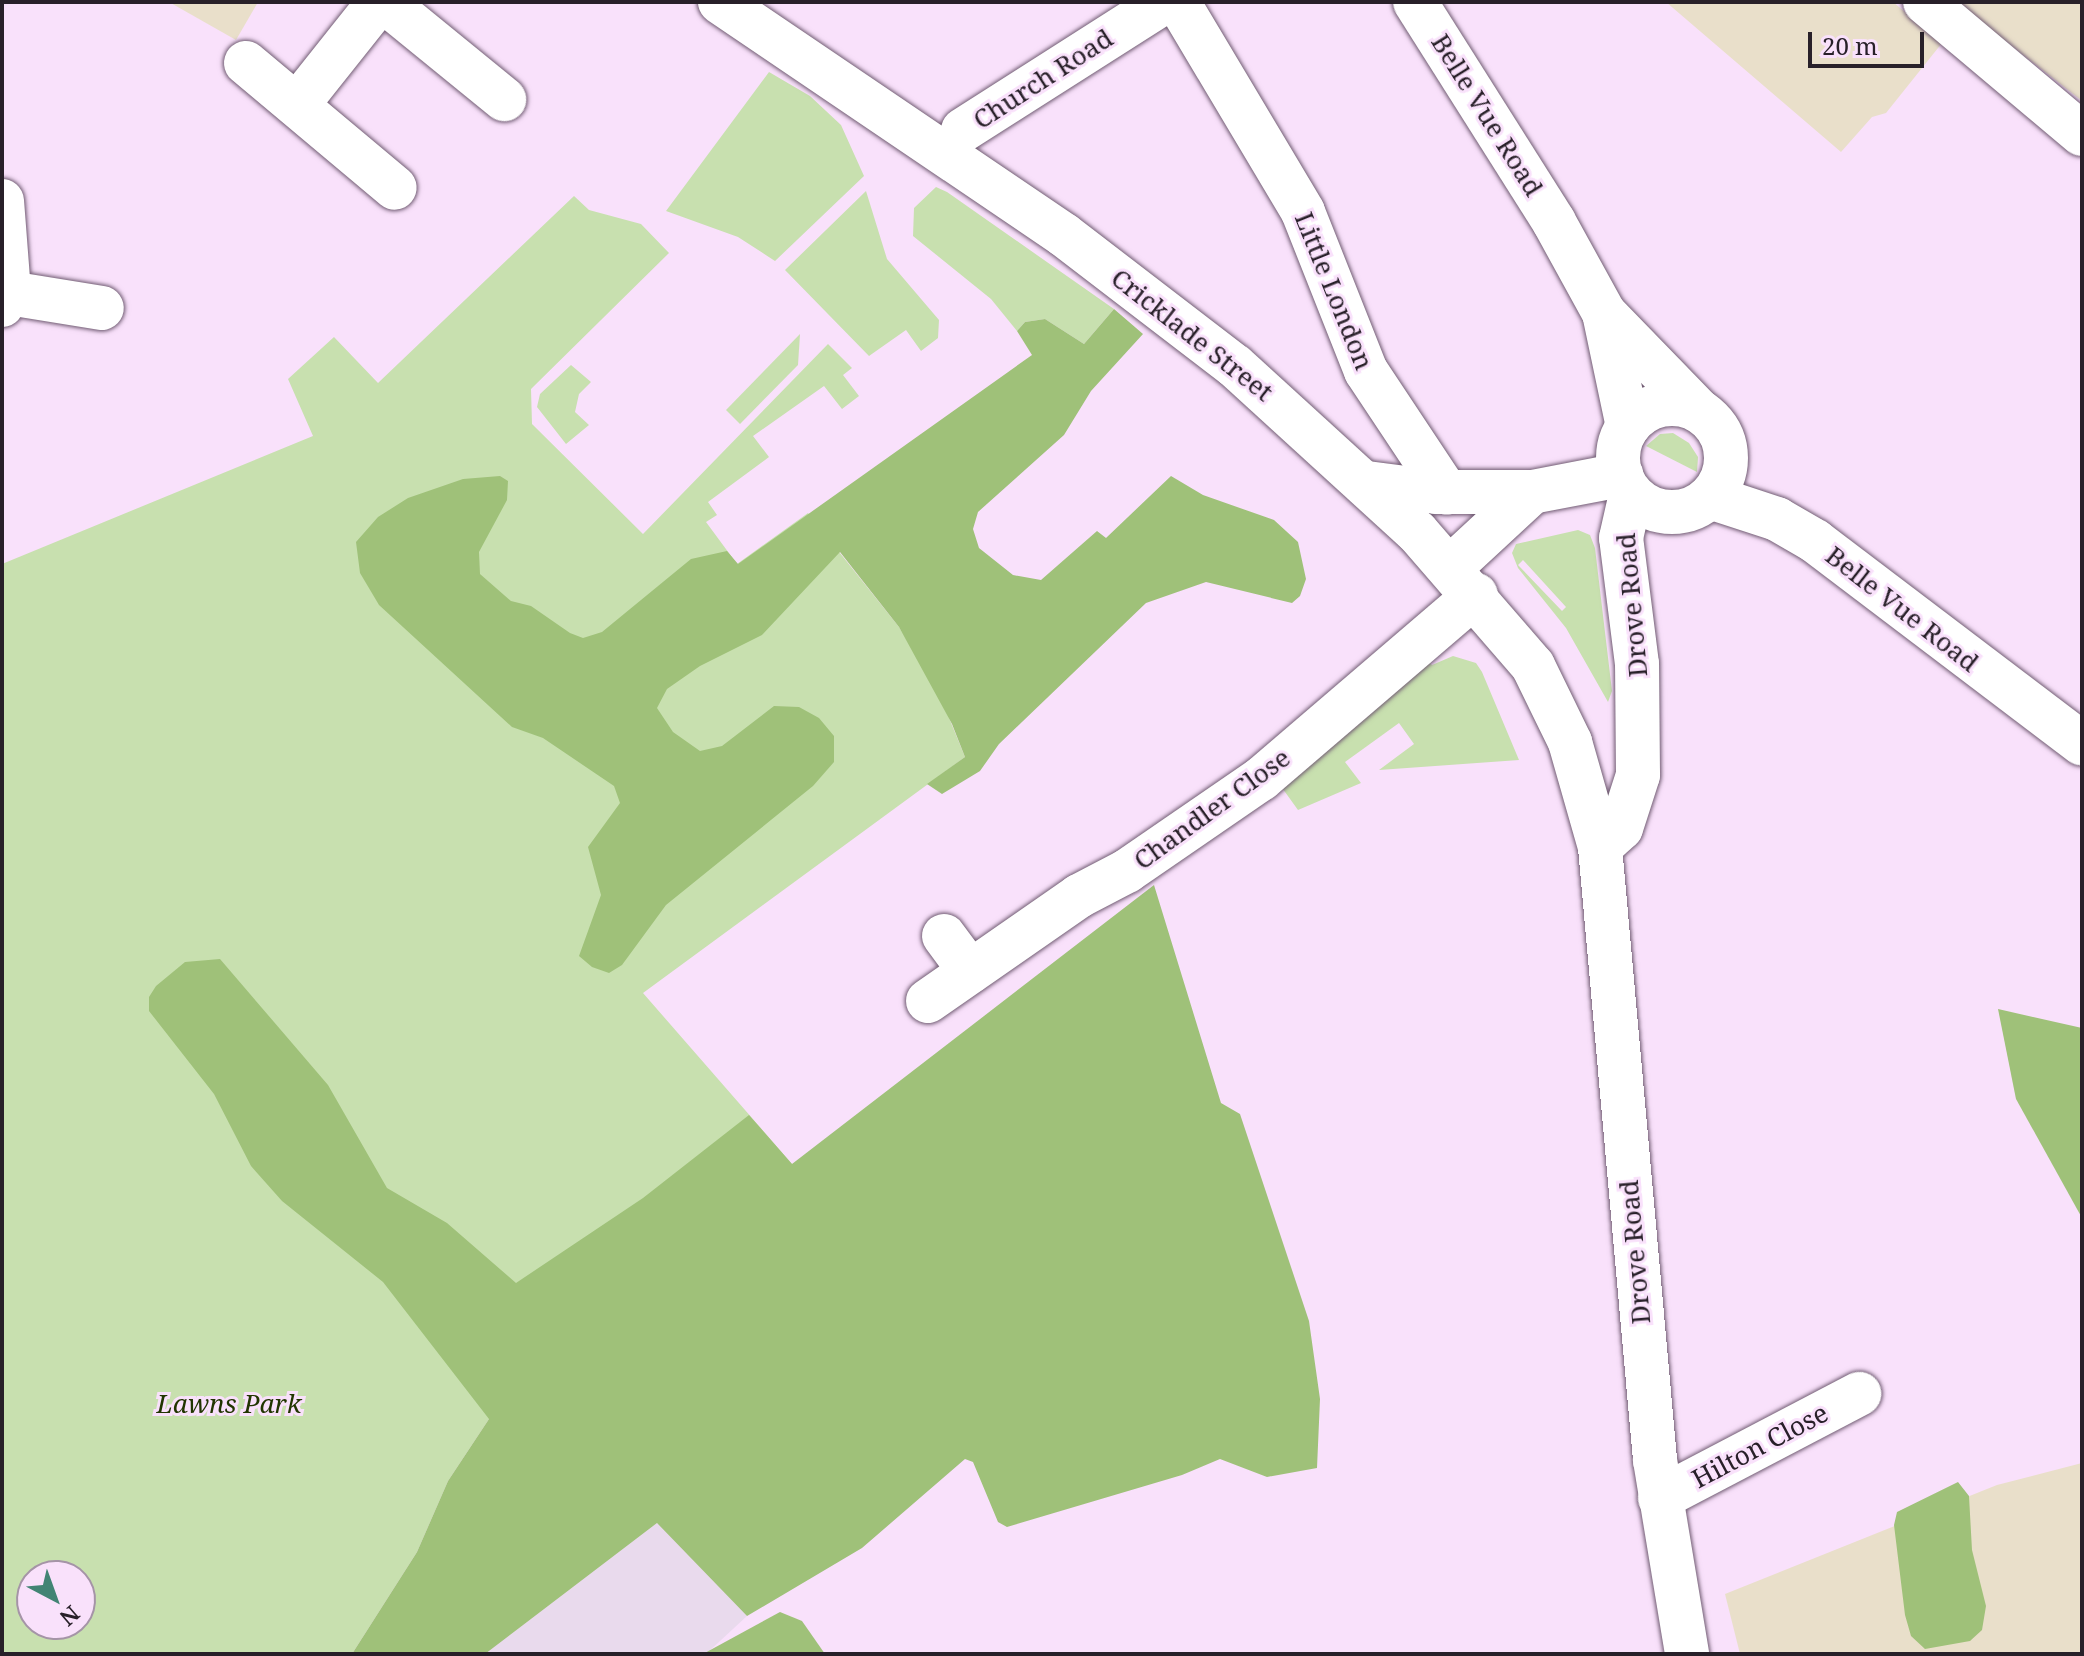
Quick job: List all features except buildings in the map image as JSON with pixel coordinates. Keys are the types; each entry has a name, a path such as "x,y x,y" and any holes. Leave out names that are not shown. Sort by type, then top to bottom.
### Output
{"street":[{"path":"297,105 379,2"},
{"path":"385,2 504,99"},
{"name":"Cricklade Street","path":"720,2 1132,286 1235,366 1367,483 1463,581 1533,666 1576,758"},
{"name":"Church Road","path":"963,130 1164,2"},
{"name":"Little London","path":"1178,2 1303,212 1366,371 1447,493"},
{"name":"Belle Vue Road","path":"1415,2 1554,222 1604,313 1716,428 1726,451 1723,476 1710,497 1767,515 1815,541 2082,744"},
{"path":"1925,2 2082,134"},
{"path":"246,63 395,188"},
{"path":"2,201 5,299 102,308"},
{"name":"Belle Vue Road","path":"1604,313 1628,427 1618,453 1626,484"},
{"path":"1628,427 1639,416 1668,405 1699,411"},
{"path":"1367,483 1447,493 1532,492 1626,484 1659,511 1675,512 1710,497"},
{"name":"Drove Road","path":"1600,847 1621,828 1638,775 1637,664 1621,538 1626,484"},
{"path":"1463,581 1532,492"},
{"name":"Chandler Close","path":"928,1001 1261,779 1463,581"},
{"name":"Drove Road","path":"1576,758 1600,847 1660,1498 1687,1654"},
{"path":"944,936 970,971"},
{"name":"Hilton Close","path":"1660,1498 1859,1394"}],"shaded area":[{"path":"169,2 258,2 236,40"},
{"path":"1666,2 1893,2 1942,43 1886,113 1872,117 1841,152"},
{"path":"1957,2 2082,2 2082,101 1990,29"},
{"path":"2082,1463 2082,1654 1740,1654 1725,1594 1997,1485"},
{"path":"657,1523 747,1616 706,1654 485,1654"}],"green space":[{"path":"769,72 810,96 841,125 864,176 775,261 738,237 666,211"},
{"path":"936,187 1114,309 1084,344 1045,319 1025,322 1017,331 991,299 913,236 914,208"},
{"path":"866,191 887,259 939,320 938,338 921,351 906,330 869,356 785,270"},
{"name":"Lawns Park","path":"574,196 589,210 641,224 669,253 531,389 532,424 643,534 828,344 852,368 843,375 859,396 842,409 824,386 753,436 769,457 708,502 717,515 706,522 737,564 808,513 899,627 936,686 965,757 643,993 792,1164 489,1419 448,1481 417,1552 352,1654 2,1654 2,564 313,436 288,379 334,337 378,383"},
{"path":"1114,309 1143,334 1091,391 1064,435 978,512 973,529 979,548 1013,575 1041,580 1097,531 1106,538 1171,476 1203,495 1274,520 1298,542 1306,579 1300,596 1292,603 1206,582 1146,603 999,744 980,771 942,794 927,784 965,757 952,724 899,627 840,552 762,635 700,666 667,689 657,708 673,732 700,751 722,746 774,706 799,707 819,718 834,736 834,762 813,786 666,905 622,965 609,973 592,967 579,956 601,895 588,847 620,803 614,786 543,738 512,727 379,605 360,573 356,542 378,517 408,498 463,479 500,476 508,481 507,500 479,552 480,574 511,601 531,606 570,633 583,638 602,632 691,559 727,551 738,564 1032,355 1017,331 1025,322 1045,319 1084,344"},
{"path":"800,334 798,365 740,424 726,410"},
{"path":"571,365 591,382 579,394 575,412 589,425 566,444 537,407 540,394"},
{"path":"1673,433 1689,443 1698,457 1697,472 1646,446 1660,434"},
{"path":"1578,530 1590,535 1595,548 1612,691 1608,702 1566,628 1518,568 1512,553 1516,544","holes":["1523,560 1566,607 1562,611 1518,565"]},
{"path":"1453,656 1476,663 1482,672 1519,760 1379,770 1414,744 1399,723 1345,762 1361,783 1298,810 1280,785 1424,658 1432,665"},
{"path":"1154,885 1221,1103 1240,1114 1309,1321 1320,1399 1317,1468 1267,1477 1220,1459 1182,1475 1007,1527 998,1522 973,1462 965,1459 862,1548 747,1616 657,1523 485,1654 352,1654 417,1552 448,1481 489,1419 383,1282 282,1201 251,1166 214,1094 149,1011 149,997 156,986 185,962 220,959 328,1085 387,1188 447,1223 516,1283 643,1198 749,1115 792,1164"},
{"path":"1998,1009 2082,1028 2082,1218 2016,1099"},
{"path":"1958,1482 1969,1496 1972,1550 1986,1606 1982,1630 1970,1641 1925,1649 1911,1636 1905,1615 1894,1525 1897,1512"},
{"path":"780,1612 802,1621 825,1654 703,1654"}]}
